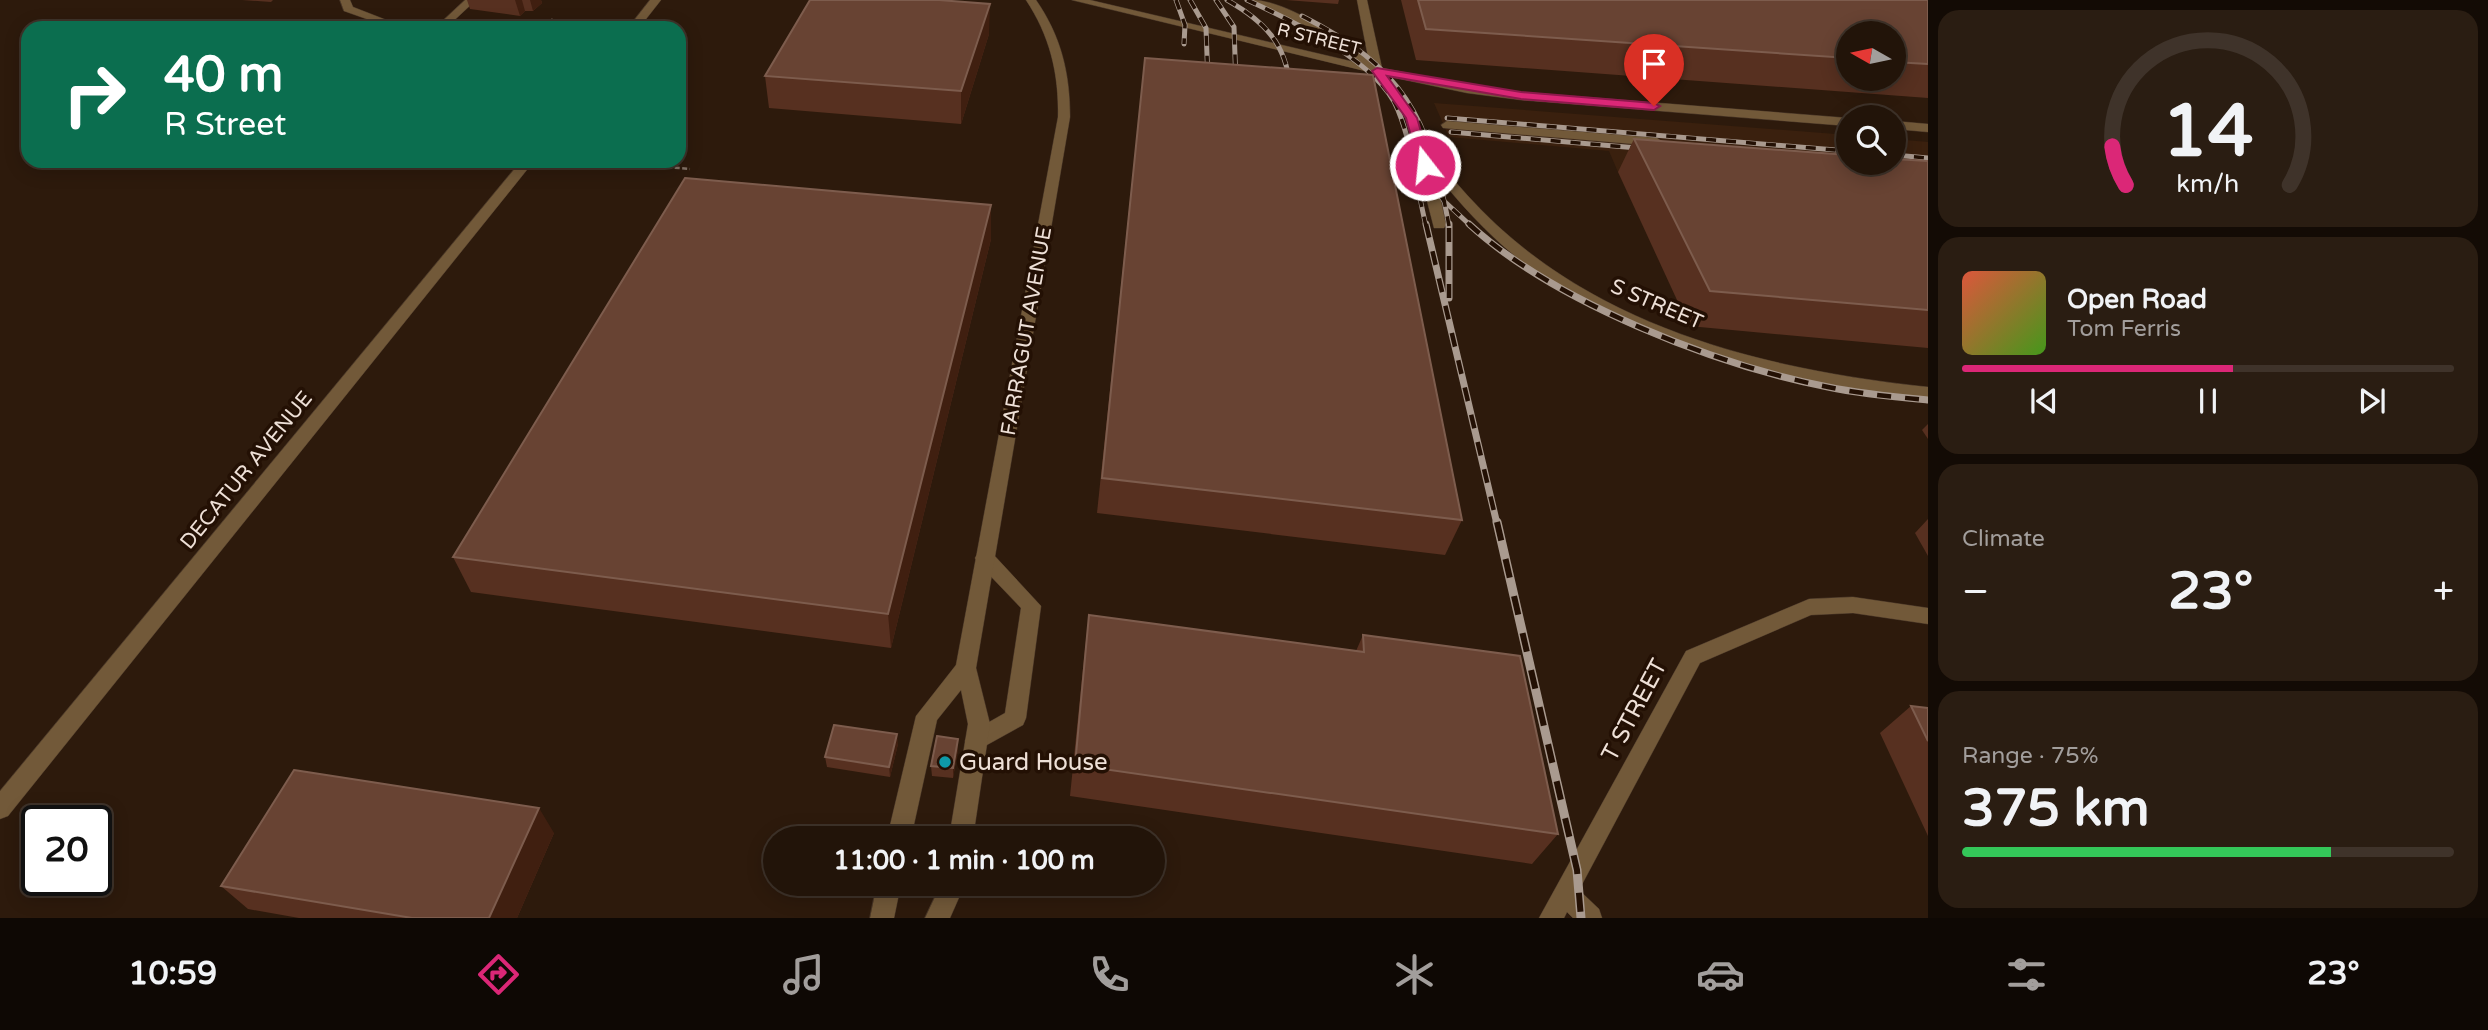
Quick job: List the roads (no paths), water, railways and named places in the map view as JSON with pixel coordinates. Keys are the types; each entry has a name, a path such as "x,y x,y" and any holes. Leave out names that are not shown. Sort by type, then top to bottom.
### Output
{"street":[{"path":"345,0 348,9 382,21"},
{"path":"448,21 471,0"},
{"path":"639,21 656,0"},
{"name":"FARRAGUT AVENUE","path":"963,826 979,724 966,668 1065,117 1064,83 1057,48 1049,27 1031,0"},
{"name":"R STREET","path":"1077,0 1377,71 1521,96 1836,121"},
{"path":"1257,0 1325,33 1377,71 1399,96 1412,118 1422,150 1439,225"},
{"path":"1362,0 1377,71"},
{"path":"1447,125 1668,143"},
{"path":"1906,126 1928,128"},
{"name":"S STREET","path":"1422,150 1506,242 1542,270 1595,301 1670,335 1748,362 1852,385 1928,393"},
{"name":"DECATUR AVENUE","path":"0,808 522,168"},
{"path":"976,741 1015,718 1031,606 985,558"},
{"name":"T STREET","path":"1551,918 1693,657 1809,607 1853,605 1928,616"},
{"name":"FARRAGUT AVENUE","path":"902,826 927,716 966,668"},
{"path":"1564,893 1590,918"},
{"path":"882,918 887,896"},
{"path":"937,918 947,896"}],"railway":[{"path":"1176,0 1185,25 1184,44"},
{"path":"1190,0 1206,28 1208,82"},
{"path":"1216,0 1234,27 1236,85"},
{"path":"1227,0 1252,16 1271,35 1284,58 1290,87"},
{"path":"1247,0 1332,44 1373,75 1388,92 1398,110 1407,137 1426,226"},
{"path":"1302,16 1365,55 1388,76 1406,99 1432,154 1444,201"},
{"path":"1447,118 1836,150"},
{"path":"1451,132 1649,149"},
{"path":"1906,156 1928,158"},
{"path":"1417,161 1444,201"},
{"path":"1444,201 1471,226"},
{"path":"1444,201 1449,226"},
{"path":"1426,224 1497,524"},
{"path":"1469,224 1504,252 1545,279 1590,304 1687,346 1784,377 1828,387 1928,400"},
{"path":"1449,226 1449,298"},
{"path":"1497,522 1577,870 1581,918"}],"place":[{"name":"Guard House","path":"945,762"}]}
